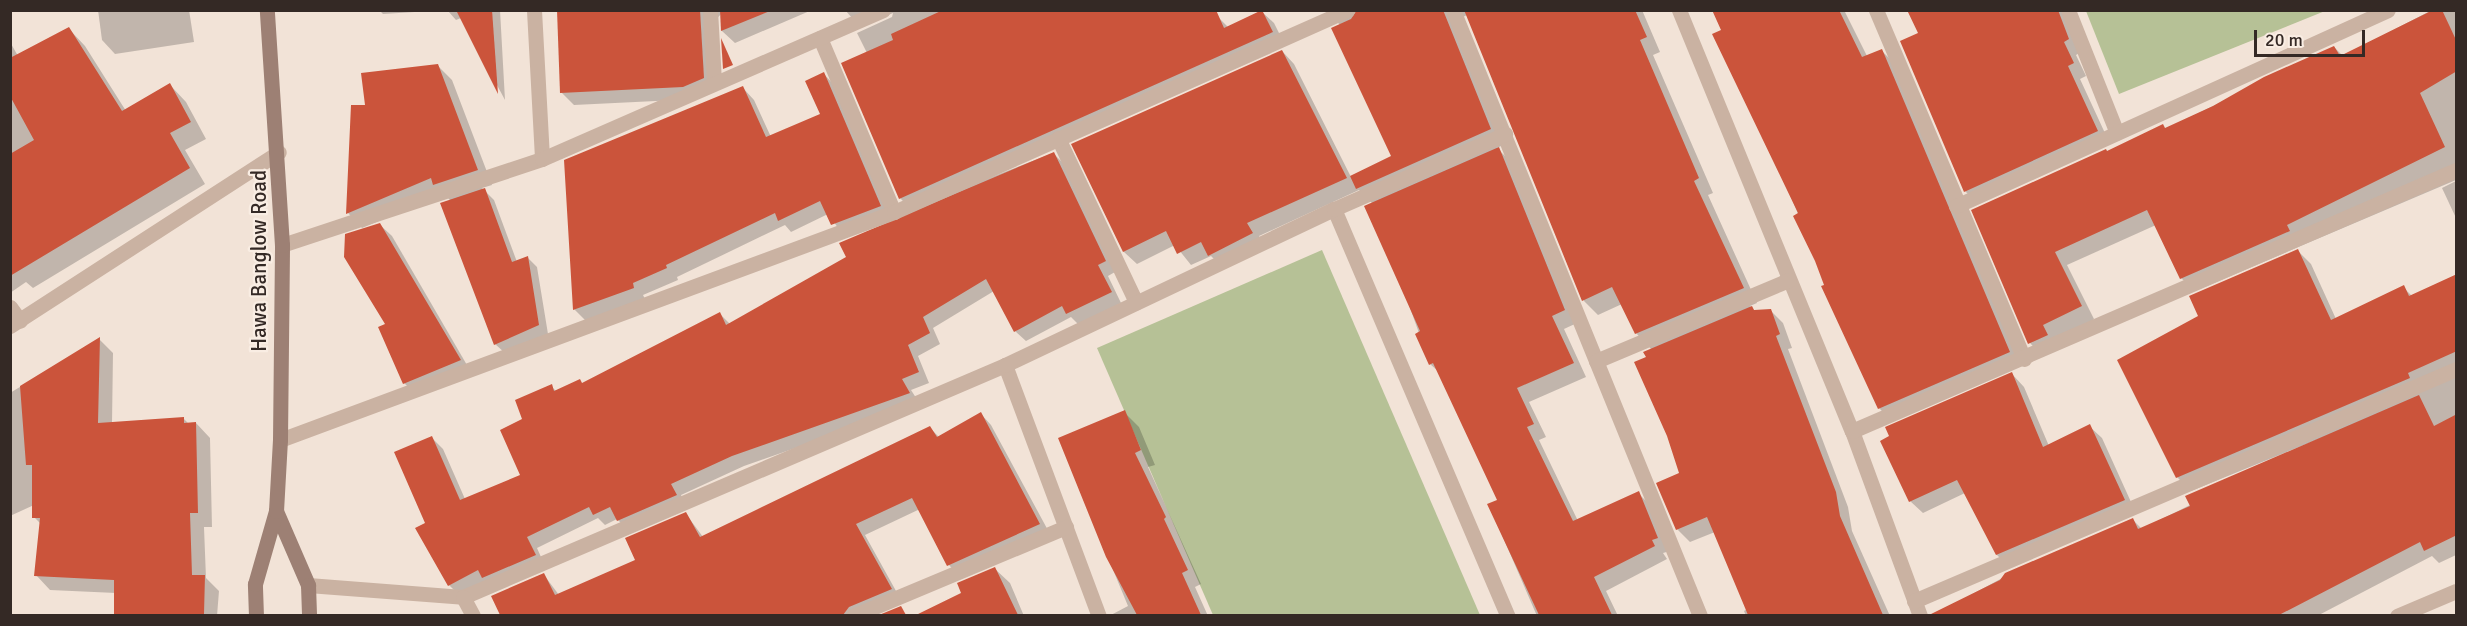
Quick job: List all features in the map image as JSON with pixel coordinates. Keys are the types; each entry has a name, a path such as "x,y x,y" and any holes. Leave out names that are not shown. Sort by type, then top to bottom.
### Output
{"street":[{"name":"Hawa Banglow Road","path":"256,615 255,584 276,511 280,440 282,245 279,152 267,10"},
{"path":"534,10 542,159"},
{"path":"710,10 714,82"},
{"path":"282,245 542,159 883,10"},
{"path":"280,440 894,212 1347,10"},
{"path":"1453,10 1700,615"},
{"path":"1679,10 1852,431 1917,608 2457,369"},
{"path":"1876,10 1956,206 2024,359"},
{"path":"2067,10 2117,133"},
{"path":"1956,206 2388,10"},
{"path":"820,38 894,212"},
{"path":"308,585 463,597 1005,365 1334,209 1505,134"},
{"path":"1058,138 1136,302"},
{"path":"10,307 15,323 279,152"},
{"path":"1852,431 2024,359 2457,170"},
{"path":"1334,209 1508,615"},
{"path":"1596,361 1790,280"},
{"path":"1005,365 1100,615"},
{"name":"Hawa Banglow Road","path":"276,511 308,585 309,615"},
{"path":"853,615 1066,527"},
{"path":"2397,615 2457,591"},
{"path":"463,597 473,615"}],"green space":[{"path":"2086,11 2325,11 2119,94"},
{"path":"1322,250 1480,615 1213,615 1097,348"}],"building":[{"path":"456,10 492,10 498,94"},
{"path":"557,10 700,10 704,78 683,87 560,93"},
{"path":"720,10 770,10 770,11 721,31"},
{"path":"943,10 1216,10 1224,28 1262,10 1273,32 899,199 841,63 893,40 891,34"},
{"path":"1357,10 1443,10 1491,129 1356,189 1350,176 1391,156 1331,28 1351,19"},
{"path":"1464,10 1635,10 1647,37 1640,40 1699,178 1694,181 1744,288 1635,334 1612,287 1582,301"},
{"path":"1712,10 1839,10 1862,57 1882,49 2010,352 1878,409 1821,286 1824,285 1815,261 1793,216 1798,213 1712,34 1721,30"},
{"path":"1907,10 2058,10 2069,39 2064,42 2074,63 2068,66 2098,131 1964,192 1900,41 1918,33"},
{"path":"2433,10 2442,10 2457,42 2457,71 2420,93 2445,147 2287,225 2290,231 2180,279 2147,210 2055,252 2082,306 2043,325 2048,335 2028,344 1971,210 2163,124 2165,128 2213,106 2264,77 2334,46 2340,56"},
{"path":"69,27 122,111 170,83 191,122 170,133 190,168 10,276 10,154 34,140 10,96 10,58"},
{"path":"721,38 733,65 723,69"},
{"path":"1282,50 1347,178 1247,223 1253,233 1208,256 1201,242 1177,254 1166,231 1123,252 1071,144"},
{"path":"438,64 478,170 433,185 431,178 346,214 351,105 365,105 361,73"},
{"path":"824,72 881,206 831,225 820,201 778,221 775,213 666,265 667,268 633,283 634,288 573,310 564,160 743,86 766,137 820,114 805,81"},
{"path":"1499,147 1565,310 1552,316 1574,363 1517,388 1534,424 1527,427 1573,521 1639,491 1658,538 1652,540 1655,546 1594,577 1612,615 1539,615 1487,504 1497,500 1433,363 1429,365 1415,334 1420,331 1364,206"},
{"path":"1054,152 1106,261 1098,265 1112,292 1066,314 1062,306 1014,332 986,279 923,317 930,333 908,345 919,372 902,379 910,393 732,456 671,484 677,495 617,521 610,507 593,515 589,507 527,537 536,555 482,578 478,570 448,586 415,528 425,523 394,452 432,436 460,500 520,475 500,430 522,419 515,400 552,384 554,391 580,379 582,383 720,312 726,325 846,257 839,243"},
{"path":"485,188 512,262 528,256 539,325 494,345 440,203"},
{"path":"380,223 461,360 403,384 378,327 385,324 344,257 345,234"},
{"path":"2298,249 2331,320 2404,285 2409,296 2457,274 2457,351 2408,373 2410,378 2176,478 2117,360 2198,316 2189,296"},
{"path":"1752,306 1754,310 1771,309 1780,334 1776,336 1836,492 1840,516 1883,615 1748,615 1707,517 1676,530 1656,483 1679,473 1667,436 1634,362 1646,357 1643,352"},
{"path":"100,337 98,423 184,417 184,423 196,422 198,513 190,513 192,575 205,575 204,614 114,615 114,580 34,576 40,518 32,518 32,465 26,465 20,386"},
{"path":"2012,372 2043,447 2090,424 2125,500 1996,555 1957,480 1909,502 1880,441 1889,436 1885,427"},
{"path":"2419,395 2434,426 2457,414 2457,535 2424,551 2420,542 2279,615 1929,615 2000,580 2005,573 2133,518 2138,529 2190,506 2185,496"},
{"path":"1125,410 1141,450 1135,453 1166,517 1164,519 1188,570 1182,573 1201,615 1137,615 1106,557 1058,438"},
{"path":"981,412 1040,524 947,566 912,498 856,524 892,589 849,607 843,615 500,615 491,596 544,573 555,595 635,560 625,538 686,512 700,537 930,426 937,437"},
{"path":"995,567 1018,615 916,615 961,593 957,583"},
{"path":"901,606 906,615 879,615"}]}
